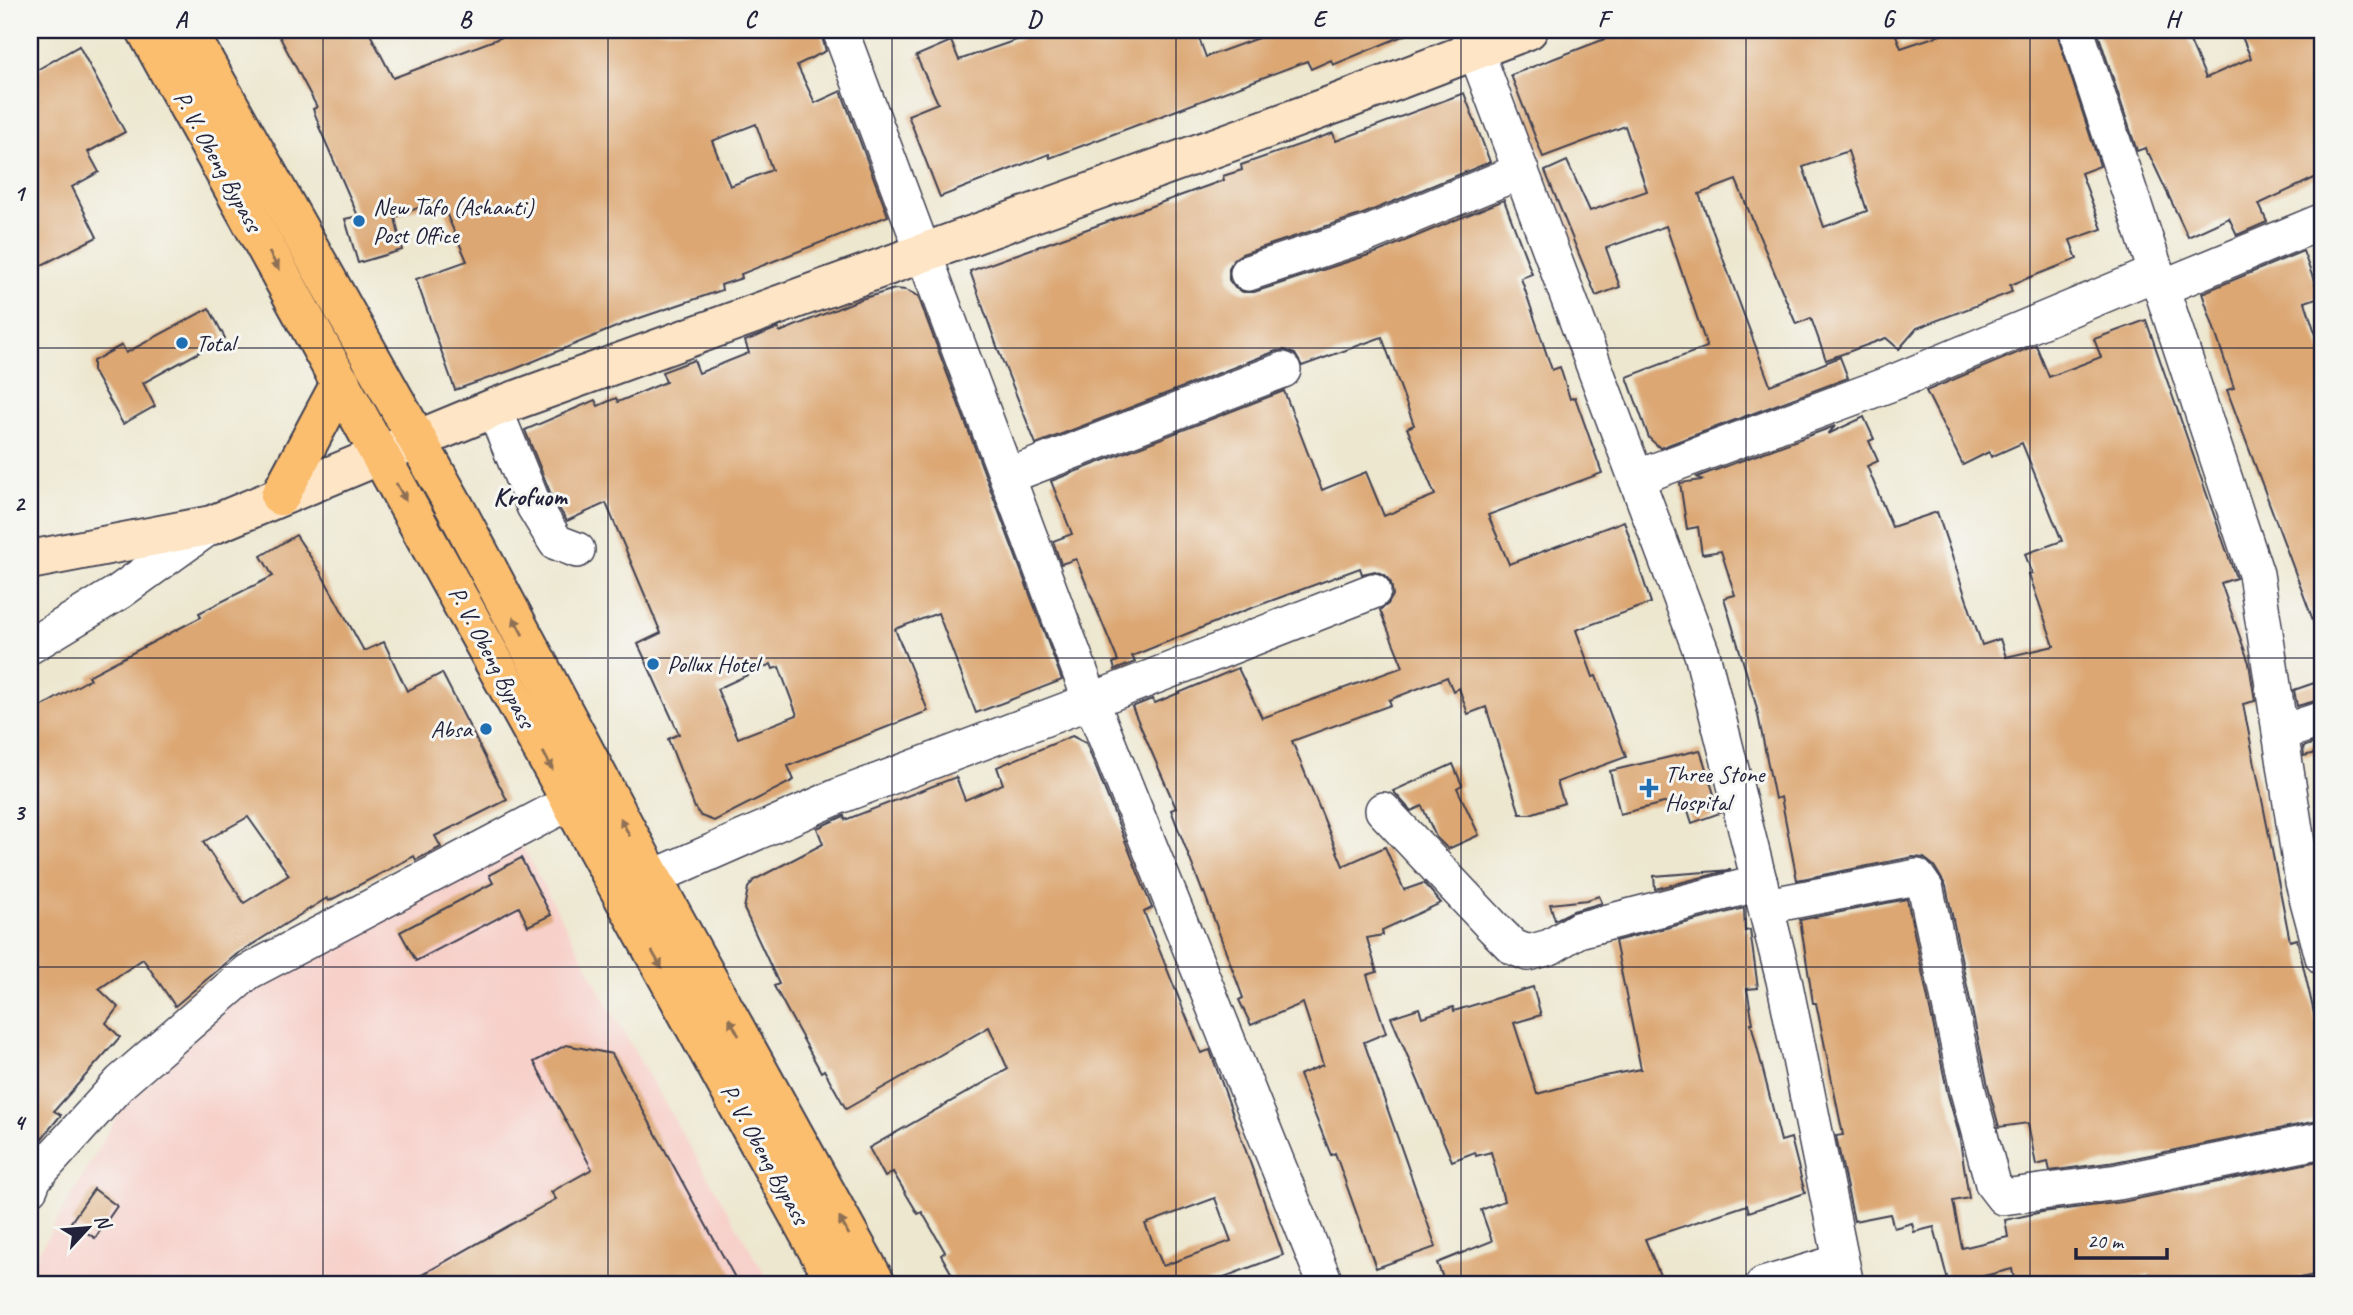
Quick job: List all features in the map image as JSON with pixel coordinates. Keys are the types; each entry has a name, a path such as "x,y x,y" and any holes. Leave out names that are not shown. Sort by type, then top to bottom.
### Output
{"highway":[{"name":"P. V. Obeng Bypass","path":"146,30 837,1285"},
{"name":"P. V. Obeng Bypass","path":"187,30 418,441 652,878 877,1285"},
{"path":"280,496 341,382"}],"street":[{"path":"841,30 1091,701 1326,1285"},
{"path":"30,560 212,525 494,408 925,252 1472,40 1528,30"},
{"path":"2076,30 2256,574 2303,882 2323,957"},
{"path":"1472,40 1702,654 1784,980 1843,1273 1763,1285"},
{"path":"1248,274 1370,233 1521,171"},
{"path":"1636,478 2159,280 2323,221"},
{"path":"1008,476 1283,370"},
{"path":"494,408 534,506 556,542 577,551"},
{"path":"30,646 120,592 212,525"},
{"path":"652,878 839,796 1373,591"},
{"path":"2280,733 2323,719"},
{"path":"30,1188 34,1178 121,1082 248,972 570,802"},
{"path":"1384,810 1513,947 1528,953 1550,947 1578,930 1763,895 1917,877 1926,890 1968,1091 1993,1184 2003,1198 2118,1182 2323,1140"}],"shaded area":[{"path":"519,840 618,1023 771,1285 30,1285 30,1267 122,1108 227,1006"}],"building":[{"path":"276,30 368,30 393,78 521,30 820,30 826,51 797,65 815,103 841,91 888,216 741,274 742,278 721,285 722,290 628,322 515,369 455,390 416,279 467,261 440,199 395,217 402,250 358,263 345,219 358,216 319,127 313,109 317,107","holes":["756,124 772,170 730,186 712,141"]},
{"path":"1022,30 1196,30 1206,57 1261,37 1259,30 1417,30 1333,65 1331,60 1311,69 1307,61 1050,158 1049,154 940,197 908,115 938,103 916,56 951,41 959,60 1025,37"},
{"path":"1628,30 1894,30 1901,48 1955,30 2056,30 2100,166 2081,173 2102,229 2070,240 2077,259 2010,285 2012,292 1917,328 1899,349 1886,338 1826,360 1811,318 1796,324 1736,180 1699,194 1770,385 1840,357 1848,378 1660,448 1649,438 1627,377 1707,347 1666,226 1606,248 1620,287 1596,296 1545,171 1567,161 1590,211 1647,191 1625,126 1543,157 1511,75","holes":["1848,151 1867,211 1824,227 1803,167"]},
{"path":"2097,30 2185,30 2206,78 2251,58 2239,30 2323,30 2323,174 2259,204 2267,222 2237,235 2229,218 2188,237 2149,154 2145,148 2137,151"},
{"path":"79,46 125,132 88,152 99,172 72,187 97,237 30,271 30,74"},
{"path":"1464,93 1490,162 1363,214 1242,254 1234,259 1229,268 1229,280 1235,288 1243,292 1254,292 1378,252 1504,200 1532,274 1521,278 1552,370 1560,367 1570,399 1575,397 1602,473 1488,515 1509,564 1624,521 1651,603 1576,630 1626,757 1557,782 1564,803 1530,814 1520,814 1486,707 1468,714 1459,688 1453,691 1447,677 1389,700 1391,705 1292,741 1343,866 1385,847 1404,890 1424,883 1441,903 1382,930 1383,935 1367,938 1377,972 1367,975 1386,1033 1364,1042 1436,1247 1376,1268 1335,1153 1331,1155 1299,1075 1323,1065 1303,1003 1251,1025 1239,1000 1243,998 1171,810 1176,808 1132,707 1152,699 1155,703 1238,668 1262,718 1403,667 1380,610 1388,604 1393,595 1391,583 1385,575 1375,571 1362,574 1360,568 1132,656 1135,662 1115,670 1113,663 1118,661 1076,559 1061,564 1053,541 1072,534 1051,481 1284,391 1322,490 1366,472 1384,516 1435,495 1407,428 1414,425 1382,337 1302,366 1295,354 1285,350 1276,351 1036,444 970,271 1224,180 1223,176 1242,170 1241,165 1333,133 1336,141"},
{"path":"2303,251 2320,297 2305,302 2323,357 2323,638 2320,639 2227,390 2234,388 2202,293"},
{"path":"895,289 906,290 918,296 1062,680 976,713 938,613 895,629 928,711 788,766 794,780 714,821 701,816 695,808 668,739 679,734 638,644 661,633 606,503 567,521 552,497 525,430 595,400 598,406 616,398 618,402 666,382 662,372 694,360 699,373 749,353 745,341 778,328 780,332 861,299","holes":["771,664 773,669 779,667 797,715 738,738 717,689"]},
{"path":"209,308 225,338 143,383 155,406 123,424 93,371 93,361 122,345 126,353"},
{"path":"2146,320 2236,578 2221,583 2249,663 2255,701 2243,704 2290,941 2297,939 2320,1039 2323,1038 2323,1120 2115,1162 2050,1171 2048,1162 2036,1165 2028,1123 1999,1127 1946,886 1934,866 1924,858 1913,857 1797,880 1781,797 1775,799 1756,705 1724,598 1735,595 1721,551 1702,554 1698,527 1687,529 1680,483 1702,480 1697,477 1835,426 1828,434 1864,417 1874,439 1869,441 1878,461 1867,466 1892,527 1937,512 1982,645 2000,639 2006,657 2054,646 2029,574 2032,573 2025,554 2062,541 2022,443 1991,457 1989,452 1963,465 1926,391 2036,345 2049,377 2101,357 2094,339"},
{"path":"296,535 321,573 364,651 384,642 407,691 442,673 507,800 435,836 441,847 416,860 414,856 329,901 327,898 237,954 175,1006 143,959 99,989 118,1007 106,1023 120,1037 54,1111 61,1115 30,1153 30,713 90,679 88,676 201,617 199,613 273,576 261,556","holes":["248,817 289,875 244,903 203,842"]},
{"path":"2323,680 2323,699 2297,706 2294,690"},
{"path":"1072,736 1086,743 1152,908 1144,912 1201,1053 1210,1050 1283,1255 1203,1285 958,1285 941,1255 945,1252 922,1212 918,1214 893,1172 885,1177 869,1148 1008,1069 989,1027 846,1109 824,1070 821,1072 774,986 779,984 744,909 748,888 754,880 823,844 817,828 844,816 845,820 956,777 965,800 1003,784 997,767","holes":["1215,1198 1231,1241 1163,1266 1145,1224"]},
{"path":"2323,740 2323,751 2304,756 2303,747"},
{"path":"1700,750 1720,813 1692,823 1684,798 1620,814 1610,771"},
{"path":"1453,764 1462,785 1457,788 1479,835 1448,849 1436,837 1422,806 1411,811 1393,791"},
{"path":"521,858 551,915 528,926 519,907 416,961 400,932 493,883 489,875"},
{"path":"1731,870 1655,889 1654,876"},
{"path":"1599,896 1602,903 1573,911 1555,920 1550,904"},
{"path":"1907,899 1948,1095 1959,1134 1969,1198 1953,1201 1962,1248 2008,1237 2005,1220 2042,1212 2122,1202 2323,1160 2323,1273 2268,1285 2152,1285 2150,1274 2102,1285 2019,1285 2018,1278 2014,1279 2012,1269 1968,1280 1969,1285 1949,1285 1934,1227 1914,1232 1912,1223 1894,1228 1890,1214 1854,1221 1836,1136 1843,1135 1816,1003 1813,1003 1800,920"},
{"path":"1744,908 1745,931 1750,930 1758,988 1747,989 1751,1023 1781,1141 1791,1138 1805,1193 1749,1212 1747,1205 1645,1239 1664,1285 1446,1285 1437,1263 1492,1241 1481,1210 1504,1201 1491,1152 1476,1156 1475,1152 1452,1161 1391,1017 1419,1008 1422,1017 1453,1007 1454,1011 1533,987 1541,1015 1514,1023 1537,1094 1641,1069 1615,941"},
{"path":"566,1045 612,1054 739,1285 404,1285 556,1199 551,1192 592,1169 534,1062"},
{"path":"94,1189 117,1206 95,1238 71,1222"}],"place":[{"name":"New Tafo (Ashanti) Post Office","path":"359,221"},
{"name":"Total","path":"182,343"},
{"name":"Pollux Hotel","path":"653,664"},
{"name":"Absa","path":"486,729"},
{"name":"Three Stone Hospital","path":"1649,788"}],"district":[{"name":"Krofuom","path":"530,496"}]}
